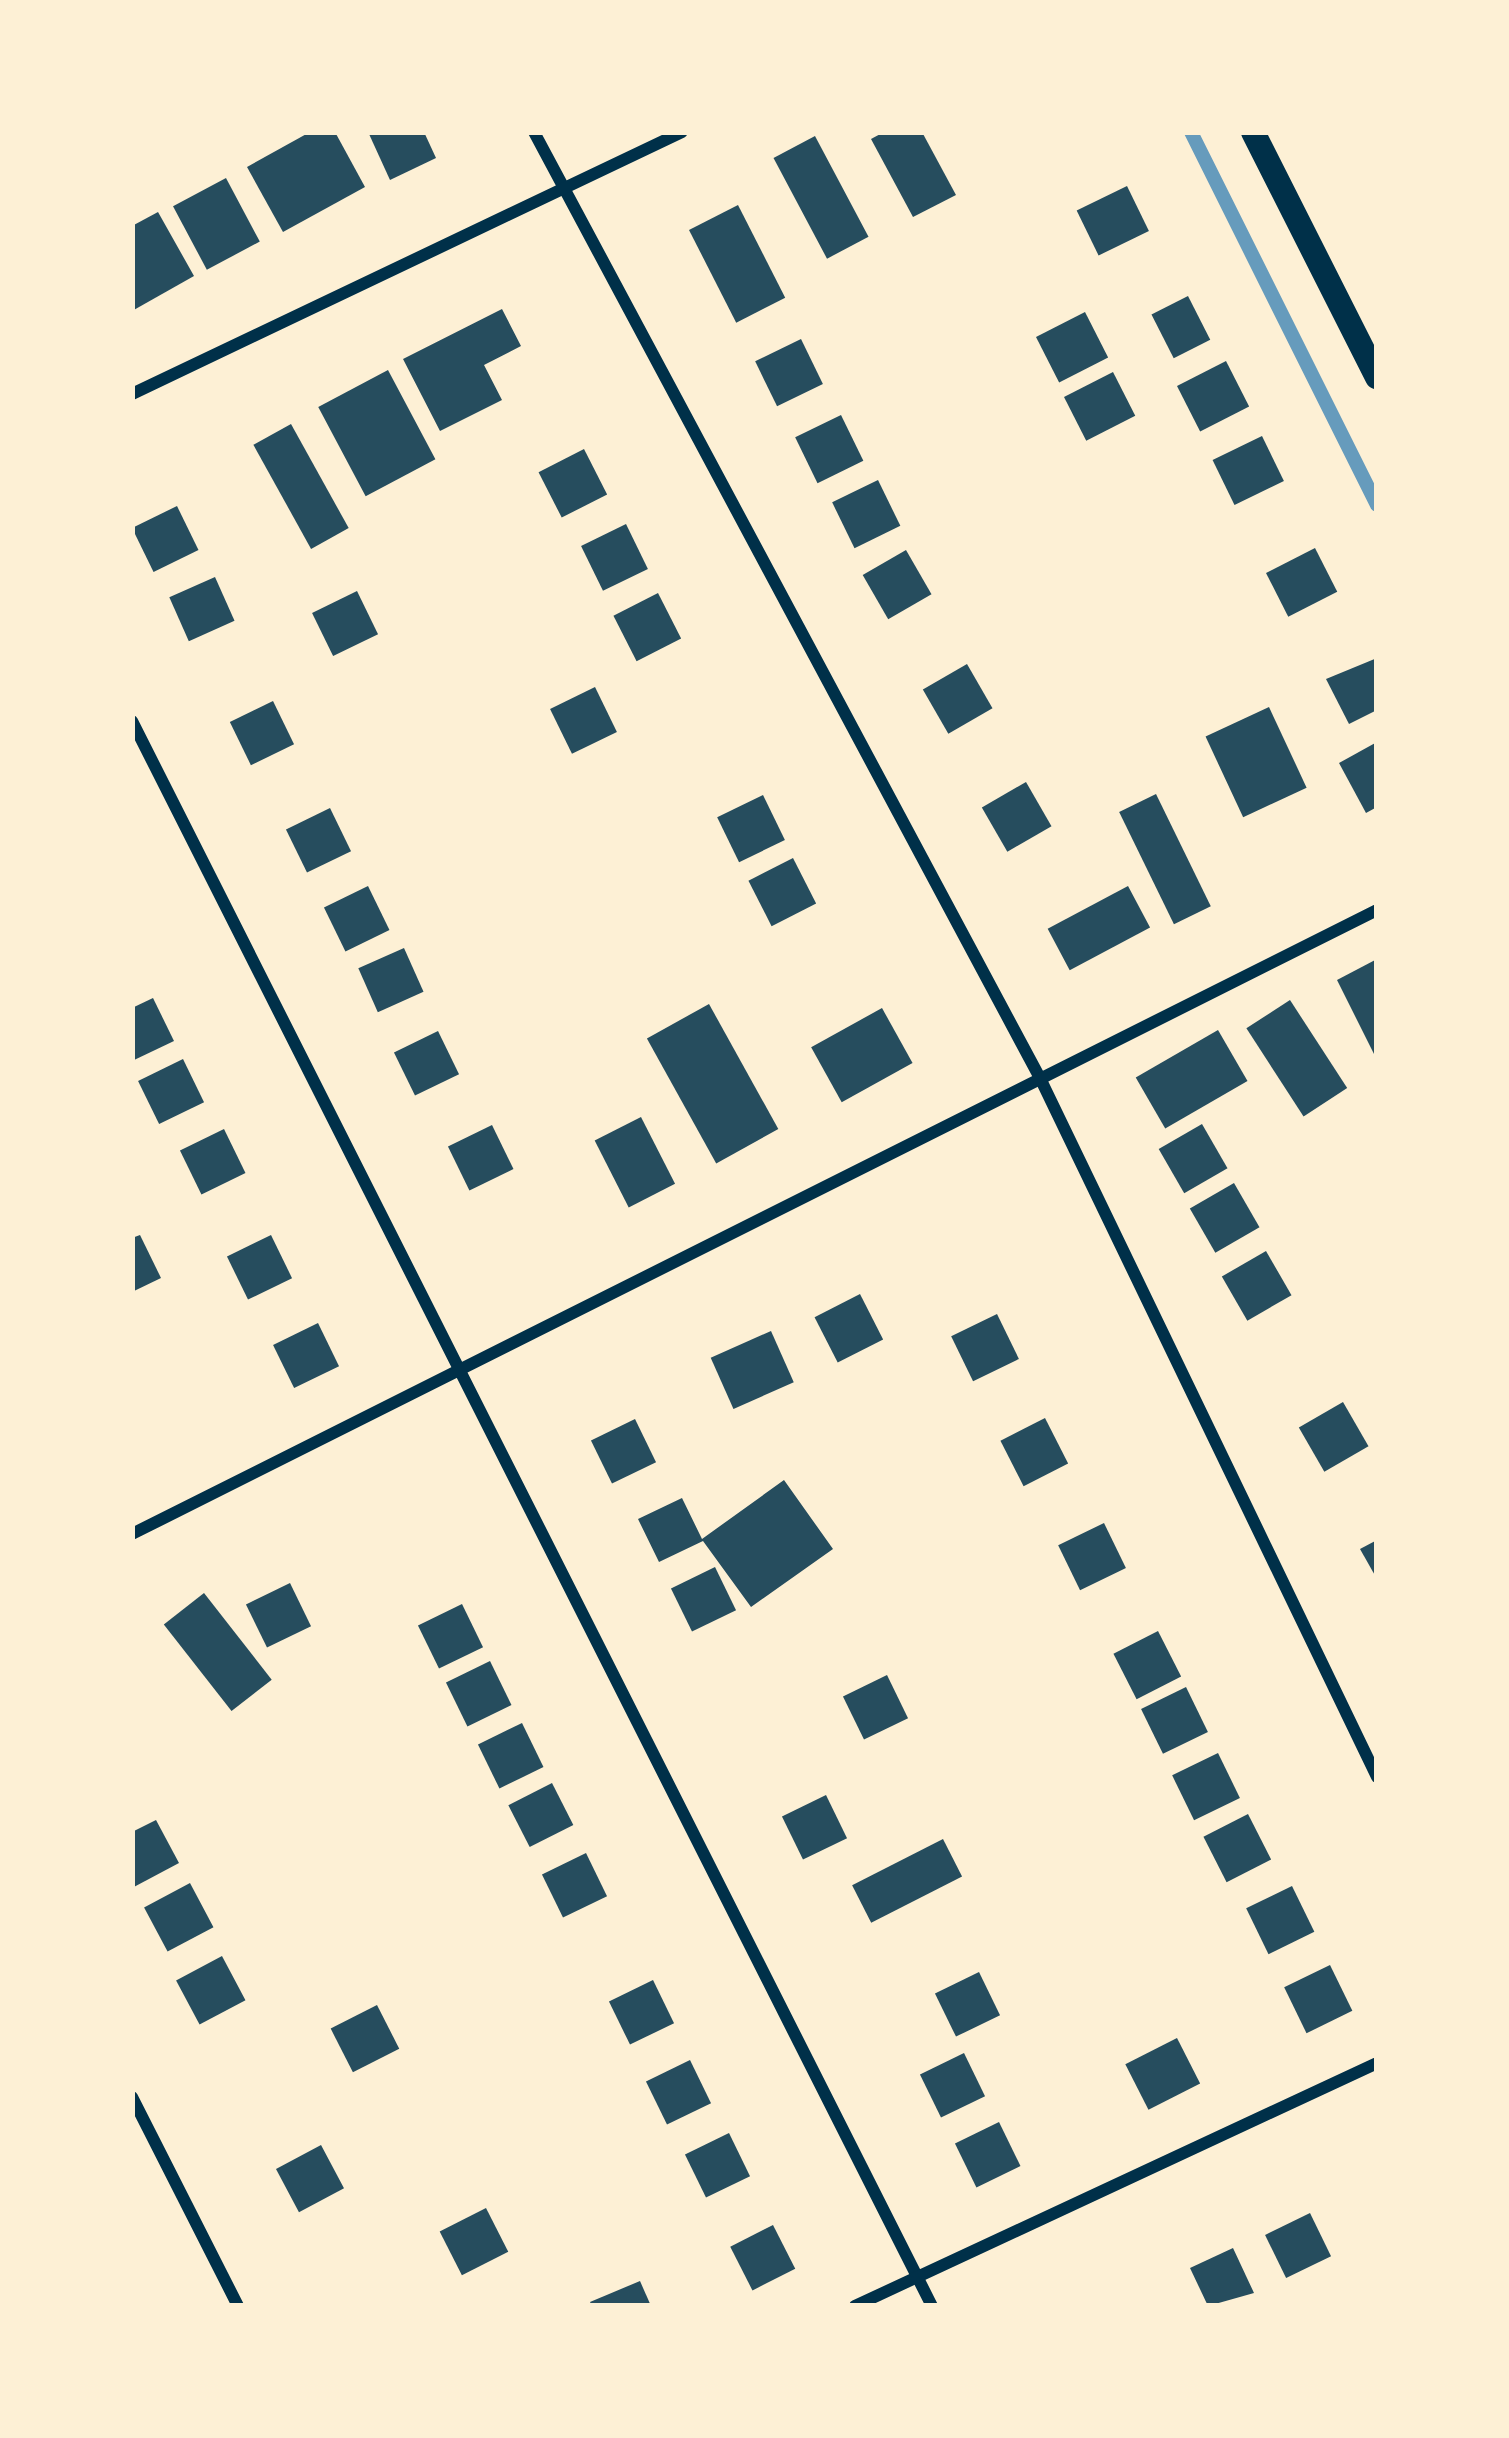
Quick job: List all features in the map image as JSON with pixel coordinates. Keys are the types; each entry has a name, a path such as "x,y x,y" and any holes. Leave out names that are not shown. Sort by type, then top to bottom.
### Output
{"main road":[{"path":"1252,132 1377,377"}],"street":[{"path":"535,132 1040,1078 1377,1777"},
{"path":"132,394 682,132"},
{"path":"132,721 932,2306"},
{"path":"132,1534 1377,910"},
{"path":"855,2306 1377,2063"},
{"path":"132,2097 238,2306"}],"building":[{"path":"310,132 335,132 365,187 283,232 247,167"},
{"path":"424,132 436,158 390,180 369,134"},
{"path":"884,132 922,132 956,195 913,217 871,139"},
{"path":"815,136 869,237 827,259 774,158"},
{"path":"226,178 260,242 207,270 173,206"},
{"path":"1127,186 1149,231 1099,255 1077,211"},
{"path":"738,205 785,298 736,323 689,230"},
{"path":"158,212 194,276 132,311 132,226"},
{"path":"1188,296 1210,340 1174,358 1151,315"},
{"path":"502,309 521,346 484,365 502,400 440,431 403,359"},
{"path":"1085,312 1108,357 1059,382 1036,337"},
{"path":"801,339 823,384 777,406 755,361"},
{"path":"1226,361 1249,406 1200,431 1177,386"},
{"path":"388,370 435,459 366,496 318,407"},
{"path":"1113,372 1135,416 1086,441 1064,397"},
{"path":"841,415 863,461 818,483 795,437"},
{"path":"291,424 349,528 311,549 253,445"},
{"path":"1262,436 1284,481 1234,505 1213,460"},
{"path":"584,449 607,494 562,518 539,472"},
{"path":"878,480 900,526 855,548 832,502"},
{"path":"177,506 198,550 154,572 132,528"},
{"path":"626,524 648,569 603,591 581,546"},
{"path":"1315,548 1337,592 1288,617 1266,573"},
{"path":"906,550 932,594 888,619 863,575"},
{"path":"215,577 235,621 189,641 169,597"},
{"path":"357,591 378,634 333,656 312,613"},
{"path":"658,593 681,638 637,661 613,616"},
{"path":"1377,658 1377,710 1349,724 1326,679"},
{"path":"967,664 992,708 948,734 923,690"},
{"path":"595,687 617,732 572,754 550,709"},
{"path":"273,701 294,744 251,765 230,722"},
{"path":"1269,707 1307,788 1243,817 1206,737"},
{"path":"1377,742 1377,807 1366,813 1339,763"},
{"path":"1026,782 1052,826 1007,852 982,807"},
{"path":"1156,794 1211,906 1174,924 1119,812"},
{"path":"763,795 785,840 739,862 717,817"},
{"path":"330,808 351,851 307,873 286,829"},
{"path":"793,858 816,903 772,926 748,881"},
{"path":"368,886 389,930 345,952 324,907"},
{"path":"1128,886 1150,927 1070,970 1048,929"},
{"path":"404,948 424,992 378,1012 358,968"},
{"path":"1377,959 1377,1060 1337,980"},
{"path":"153,998 174,1041 132,1061 132,1008"},
{"path":"1290,1000 1347,1088 1304,1116 1246,1028"},
{"path":"709,1004 778,1129 716,1163 647,1038"},
{"path":"882,1008 913,1063 842,1102 811,1047"},
{"path":"1218,1030 1248,1081 1165,1129 1136,1078"},
{"path":"438,1031 459,1074 415,1096 394,1052"},
{"path":"183,1059 204,1102 159,1124 138,1081"},
{"path":"641,1117 675,1184 629,1207 595,1141"},
{"path":"1202,1124 1228,1168 1184,1193 1159,1149"},
{"path":"492,1125 513,1169 469,1191 448,1146"},
{"path":"224,1129 245,1173 201,1195 180,1150"},
{"path":"1234,1183 1260,1227 1215,1253 1190,1208"},
{"path":"140,1235 161,1278 132,1292 132,1238"},
{"path":"271,1235 292,1278 248,1300 227,1256"},
{"path":"1266,1251 1292,1295 1247,1321 1222,1276"},
{"path":"860,1294 883,1339 838,1363 815,1317"},
{"path":"997,1314 1019,1359 973,1381 951,1336"},
{"path":"318,1323 339,1366 294,1388 273,1345"},
{"path":"771,1331 794,1382 733,1409 711,1358"},
{"path":"1343,1402 1368,1446 1324,1472 1299,1428"},
{"path":"1045,1418 1068,1463 1024,1486 1000,1441"},
{"path":"635,1419 656,1462 612,1484 591,1440"},
{"path":"784,1480 833,1549 751,1607 703,1541 659,1562 638,1519 682,1498 702,1539"},
{"path":"1104,1523 1126,1568 1080,1590 1058,1545"},
{"path":"1377,1540 1377,1579 1360,1549"},
{"path":"715,1567 736,1610 692,1632 671,1588"},
{"path":"290,1583 311,1626 267,1648 246,1604"},
{"path":"204,1593 272,1680 232,1711 164,1624"},
{"path":"462,1604 483,1647 439,1669 418,1625"},
{"path":"1158,1631 1181,1676 1137,1699 1113,1654"},
{"path":"490,1661 511,1705 467,1727 446,1682"},
{"path":"887,1675 908,1718 864,1740 843,1696"},
{"path":"1186,1687 1208,1732 1163,1754 1141,1709"},
{"path":"522,1723 543,1767 499,1789 478,1744"},
{"path":"1218,1753 1240,1798 1194,1820 1172,1775"},
{"path":"552,1783 573,1825 530,1847 508,1805"},
{"path":"826,1795 847,1838 803,1860 782,1816"},
{"path":"1248,1814 1271,1859 1227,1882 1203,1837"},
{"path":"156,1820 179,1863 132,1888 132,1832"},
{"path":"943,1839 962,1876 871,1923 852,1885"},
{"path":"586,1853 607,1896 563,1918 542,1874"},
{"path":"190,1883 213,1927 168,1952 144,1907"},
{"path":"1292,1886 1314,1932 1269,1954 1246,1908"},
{"path":"222,1956 245,2000 200,2025 176,1980"},
{"path":"1330,1965 1352,2011 1307,2033 1284,1987"},
{"path":"979,1972 1000,2015 956,2037 935,1993"},
{"path":"653,1980 674,2023 630,2045 609,2001"},
{"path":"377,2005 399,2049 353,2072 331,2029"},
{"path":"1177,2038 1200,2083 1148,2110 1125,2064"},
{"path":"964,2053 985,2096 941,2118 920,2074"},
{"path":"690,2060 711,2103 667,2125 646,2081"},
{"path":"999,2122 1020,2166 976,2188 955,2143"},
{"path":"729,2133 750,2176 706,2198 685,2154"},
{"path":"321,2145 344,2188 299,2212 276,2169"},
{"path":"486,2208 508,2252 462,2275 440,2232"},
{"path":"1310,2213 1331,2256 1286,2278 1265,2235"},
{"path":"773,2225 795,2269 752,2290 730,2247"},
{"path":"1233,2248 1254,2293 1208,2306 1190,2268"},
{"path":"640,2281 651,2306 592,2306 590,2302"}],"waterway":[{"path":"1191,132 1377,505"}]}
